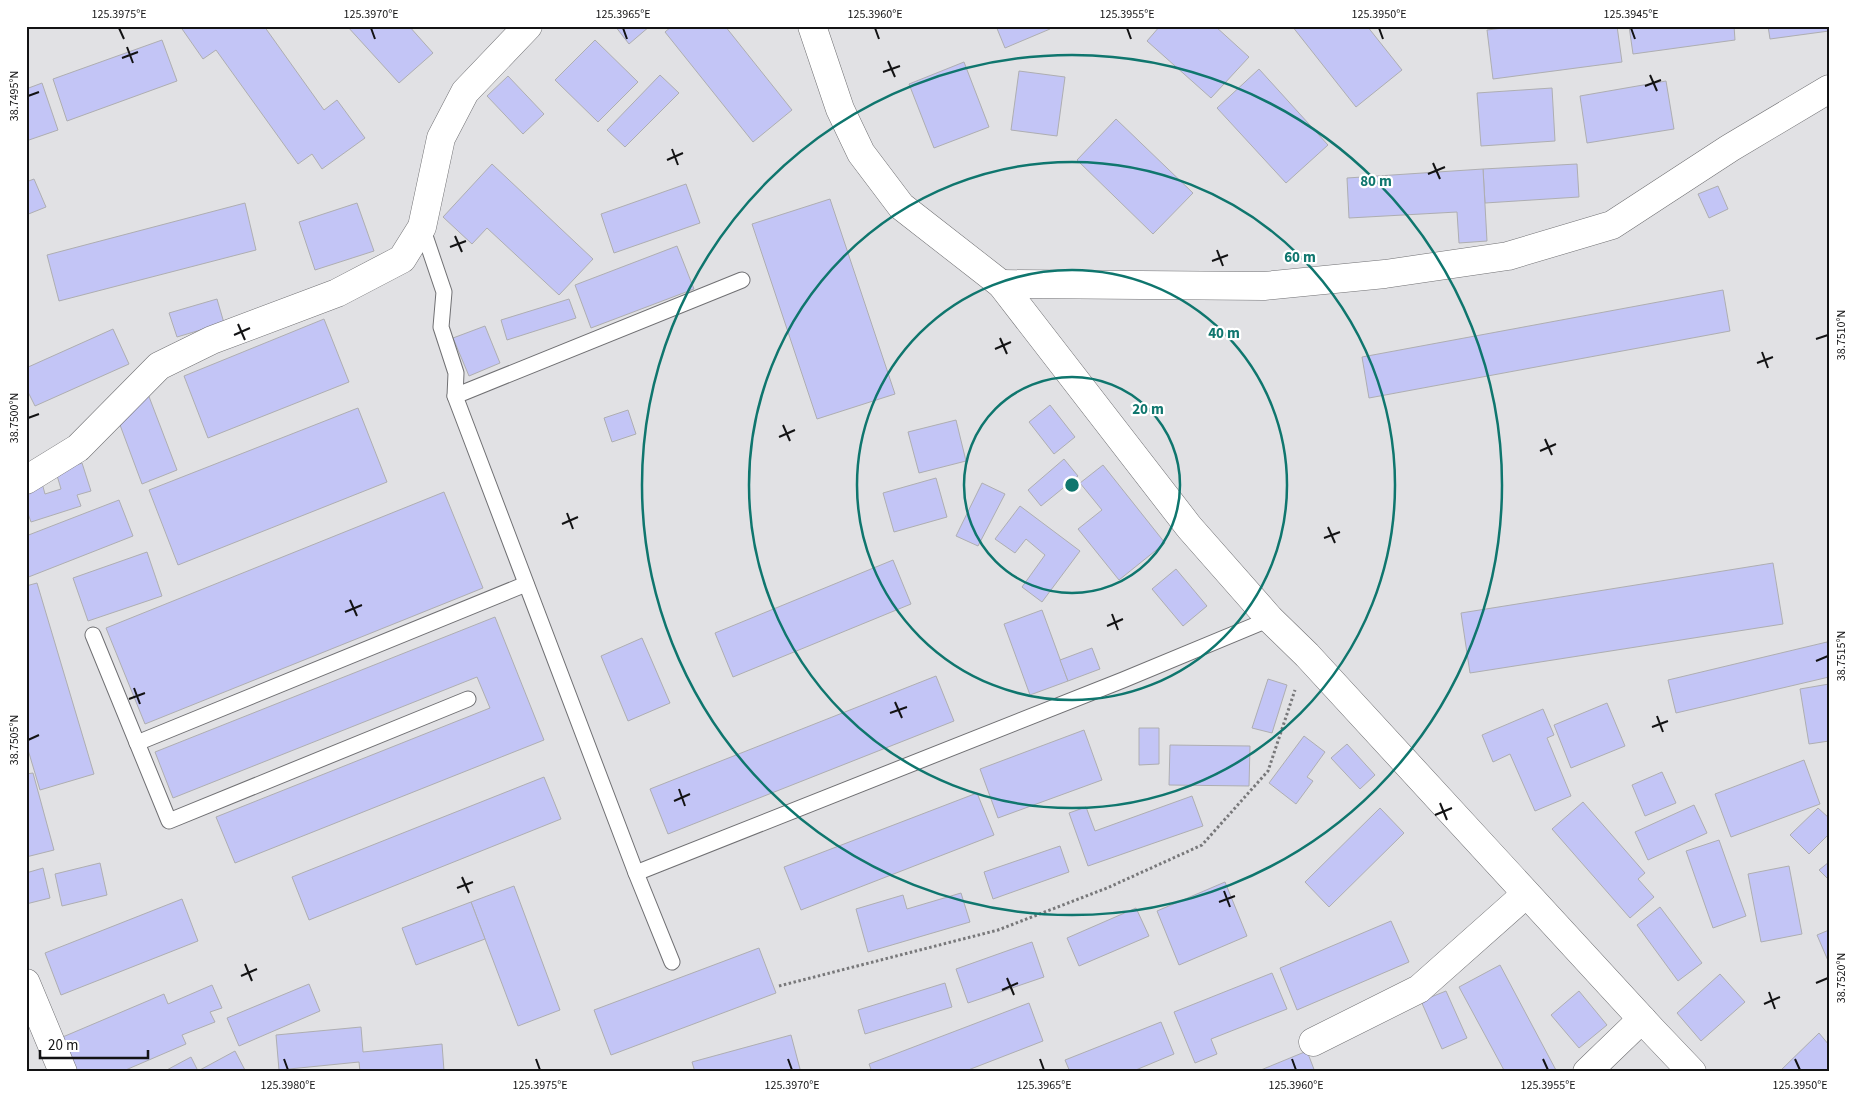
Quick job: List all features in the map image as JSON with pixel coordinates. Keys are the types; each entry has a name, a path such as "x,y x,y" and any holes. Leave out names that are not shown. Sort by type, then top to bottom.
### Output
{"street":[{"path":"26,480 78,448 159,366 212,340 337,293 402,259 422,227 441,138 464,92 528,26"},
{"path":"812,26 840,109 861,153 901,206 1001,284 1188,527 1270,619 1307,655 1692,1072"},
{"path":"1001,284 1264,286 1385,274 1508,256 1612,225 1730,148 1829,90"},
{"path":"1313,1042 1419,989 1526,894"},
{"path":"26,983 63,1072"},
{"path":"1587,1072 1642,1019"}],"lane":[{"path":"422,227 444,292 440,327 456,373 455,396 636,873 672,962"},
{"path":"455,396 742,280"},
{"path":"137,743 526,584"},
{"path":"636,873 1270,619"},
{"path":"93,635 169,820 468,699"}],"path":[{"path":"779,986 998,930 1107,888 1202,845 1268,771 1307,655"}],"building":[{"path":"180,26 264,26 324,110 337,100 365,138 322,169 312,154 298,164 216,50 203,59"},
{"path":"347,26 409,26 433,53 399,83"},
{"path":"615,26 650,26 629,44"},
{"path":"672,26 725,26 792,110 753,142 665,32"},
{"path":"996,26 1049,26 1050,29 1005,48"},
{"path":"1160,26 1215,26 1249,57 1211,98 1147,41"},
{"path":"1292,26 1367,26 1402,70 1356,107"},
{"path":"1519,26 1617,26 1622,62 1493,79 1487,30"},
{"path":"1629,26 1734,26 1735,40 1633,54"},
{"path":"1768,26 1829,26 1829,31 1770,39"},
{"path":"162,40 177,81 67,121 53,79"},
{"path":"595,40 638,82 598,122 555,80"},
{"path":"964,62 989,127 934,148 909,84"},
{"path":"1259,69 1328,145 1286,183 1217,108"},
{"path":"1019,71 1065,77 1057,136 1011,130"},
{"path":"660,75 679,93 625,147 607,130"},
{"path":"508,76 544,114 523,134 487,96"},
{"path":"1666,81 1674,129 1587,143 1580,96"},
{"path":"42,83 58,130 26,141 26,89"},
{"path":"1552,88 1555,141 1481,146 1477,93"},
{"path":"1116,119 1193,193 1153,234 1077,160"},
{"path":"492,164 593,259 559,295 487,228 472,244 443,217"},
{"path":"1577,164 1579,197 1485,203 1483,169"},
{"path":"1483,169 1487,241 1459,243 1457,212 1349,218 1347,178"},
{"path":"34,179 46,207 26,215 26,182"},
{"path":"686,184 700,223 614,253 601,214"},
{"path":"1718,186 1728,209 1709,218 1698,194"},
{"path":"830,199 895,394 817,419 752,224"},
{"path":"245,203 256,250 59,301 47,255"},
{"path":"357,203 374,251 315,270 299,222"},
{"path":"677,246 694,289 591,328 575,285"},
{"path":"1723,290 1730,331 1369,398 1362,357"},
{"path":"217,299 224,323 177,337 169,313"},
{"path":"569,299 576,318 507,340 501,320"},
{"path":"324,319 349,382 208,438 184,376"},
{"path":"485,326 500,363 469,376 453,338"},
{"path":"113,329 129,364 35,406 26,388 26,368"},
{"path":"148,394 177,470 142,484 120,425"},
{"path":"1050,405 1075,437 1054,454 1029,422"},
{"path":"358,408 387,482 178,565 149,490"},
{"path":"628,410 636,434 612,442 604,418"},
{"path":"956,420 966,461 919,473 908,432"},
{"path":"1064,459 1078,476 1041,506 1028,490"},
{"path":"82,463 91,491 77,495 81,506 31,522 26,508 26,489 42,483 45,494 61,489 56,472"},
{"path":"1103,465 1165,543 1119,580 1078,529 1102,510 1080,483"},
{"path":"936,478 947,517 894,532 883,493"},
{"path":"982,483 1005,494 978,546 956,536"},
{"path":"444,492 483,588 145,724 106,628"},
{"path":"119,500 133,536 26,578 26,536"},
{"path":"1020,506 1080,551 1042,602 1022,587 1045,555 1026,539 1015,553 995,539"},
{"path":"147,552 162,596 88,621 73,578"},
{"path":"893,560 911,604 733,677 715,633"},
{"path":"1773,563 1783,624 1470,673 1461,613"},
{"path":"1176,569 1207,606 1183,626 1152,589"},
{"path":"37,583 94,774 40,790 26,743 26,586"},
{"path":"1042,610 1068,681 1030,695 1004,624"},
{"path":"495,617 544,740 235,863 216,817 490,708 477,677 173,798 155,752"},
{"path":"642,638 670,703 628,721 601,656"},
{"path":"1827,642 1829,677 1676,713 1668,680"},
{"path":"1092,648 1100,669 1068,681 1060,660"},
{"path":"936,676 954,721 668,834 650,789"},
{"path":"1268,679 1287,685 1272,733 1252,728"},
{"path":"1829,684 1829,741 1809,744 1800,689"},
{"path":"1607,703 1625,746 1571,768 1554,725"},
{"path":"1543,709 1554,735 1547,738 1571,796 1535,811 1510,754 1493,762 1482,735"},
{"path":"1139,728 1159,728 1159,764 1139,765"},
{"path":"1084,730 1102,780 998,818 980,769"},
{"path":"1304,736 1325,752 1307,777 1313,781 1296,804 1269,783"},
{"path":"1347,744 1375,775 1360,789 1331,758"},
{"path":"1170,745 1250,746 1249,786 1169,785"},
{"path":"1804,760 1820,804 1731,837 1715,794"},
{"path":"1662,772 1676,803 1645,816 1632,785"},
{"path":"33,773 54,850 26,857 26,774"},
{"path":"544,777 561,819 309,920 292,877"},
{"path":"977,793 994,835 801,910 784,867"},
{"path":"1192,796 1203,826 1088,866 1069,813 1086,807 1095,831"},
{"path":"1583,802 1645,873 1638,879 1654,897 1630,918 1552,829"},
{"path":"1694,805 1707,833 1648,860 1635,832"},
{"path":"1380,808 1404,833 1329,907 1305,882"},
{"path":"1818,808 1829,818 1829,834 1809,854 1790,835"},
{"path":"1719,840 1746,916 1713,928 1686,851"},
{"path":"1060,846 1069,872 993,899 984,872"},
{"path":"1829,862 1829,880 1819,870"},
{"path":"100,863 107,895 62,906 55,874"},
{"path":"1789,866 1802,934 1761,942 1748,874"},
{"path":"43,868 50,898 26,904 26,873"},
{"path":"1225,882 1247,936 1179,965 1157,911"},
{"path":"514,886 560,1010 518,1026 471,902"},
{"path":"961,893 970,922 868,952 856,909 903,895 907,909"},
{"path":"182,899 198,941 61,995 45,953"},
{"path":"471,902 485,939 416,965 402,928"},
{"path":"1660,907 1702,963 1678,981 1637,925"},
{"path":"1136,908 1149,936 1079,966 1067,938"},
{"path":"1391,921 1409,962 1297,1010 1280,968"},
{"path":"1829,930 1829,963 1817,935"},
{"path":"1032,942 1044,977 968,1003 956,969"},
{"path":"759,948 776,993 611,1055 594,1010"},
{"path":"1500,965 1557,1072 1505,1072 1459,987"},
{"path":"1272,973 1287,1009 1211,1039 1217,1054 1195,1063 1174,1012"},
{"path":"1720,974 1745,1002 1701,1041 1677,1013"},
{"path":"945,983 952,1007 865,1034 858,1010"},
{"path":"309,984 320,1011 239,1046 227,1018"},
{"path":"212,985 222,1008 210,1012 215,1022 182,1035 186,1044 121,1072 72,1072 58,1039 164,994 168,1004"},
{"path":"1446,991 1467,1038 1442,1049 1421,1001"},
{"path":"1579,991 1607,1025 1579,1048 1551,1015"},
{"path":"1029,1003 1043,1041 963,1072 872,1072 869,1064"},
{"path":"1161,1022 1174,1054 1131,1072 1070,1072 1065,1060"},
{"path":"361,1027 363,1052 442,1044 444,1071 360,1072 359,1062 279,1070 276,1035"},
{"path":"1819,1033 1829,1045 1829,1071 1779,1072"},
{"path":"791,1035 800,1069 790,1072 695,1072 692,1062"},
{"path":"235,1051 246,1072 163,1072 191,1057 198,1071"},
{"path":"1307,1051 1315,1072 1256,1072"}]}
